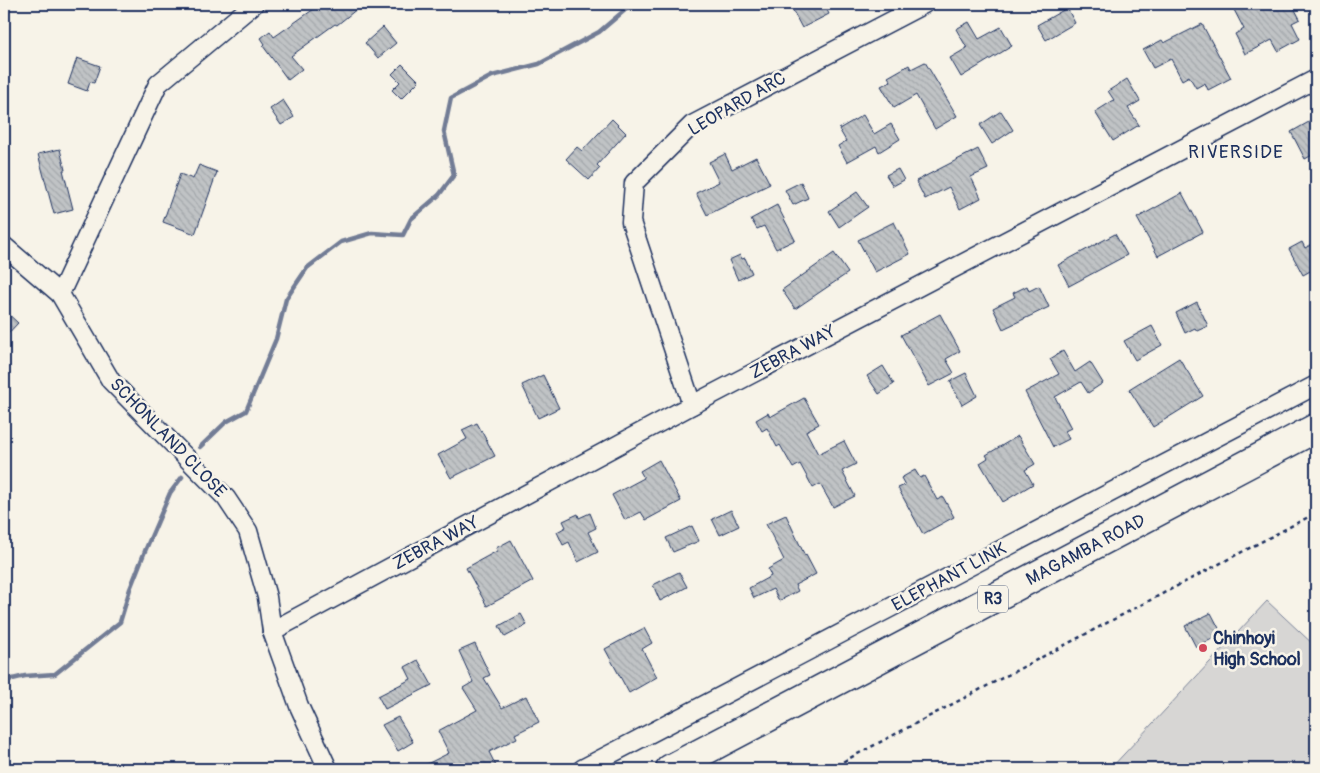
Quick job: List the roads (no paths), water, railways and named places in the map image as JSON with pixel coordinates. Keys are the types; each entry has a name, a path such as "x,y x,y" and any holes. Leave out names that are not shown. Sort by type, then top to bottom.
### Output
{"highway":[{"name":"MAGAMBA ROAD","path":"670,769 1316,428"}],"street":[{"path":"60,294 158,84 254,4"},
{"name":"LEOPARD ARC","path":"692,405 631,222 634,182 692,125 924,4"},
{"name":"ZEBRA WAY","path":"272,631 692,405 1316,79"},
{"name":"SCHONLAND CLOSE","path":"4,246 60,294 111,381 226,498 248,531 267,597 272,631 299,706 328,769"},
{"name":"ELEPHANT LINK","path":"582,769 1316,385"}],"waterway":[{"path":"200,447 226,422 246,411 276,339 286,299 307,268 341,242 372,233 403,235 411,219 439,195 454,175 444,131 451,98 492,76 539,64 599,32 632,4"},
{"path":"4,681 25,676 55,674 120,622 130,589 145,551 170,493 182,477"}],"place":[{"name":"Chinhoyi High School","path":"1203,648"}],"district":[{"name":"RIVERSIDE","path":"1236,152"}]}
